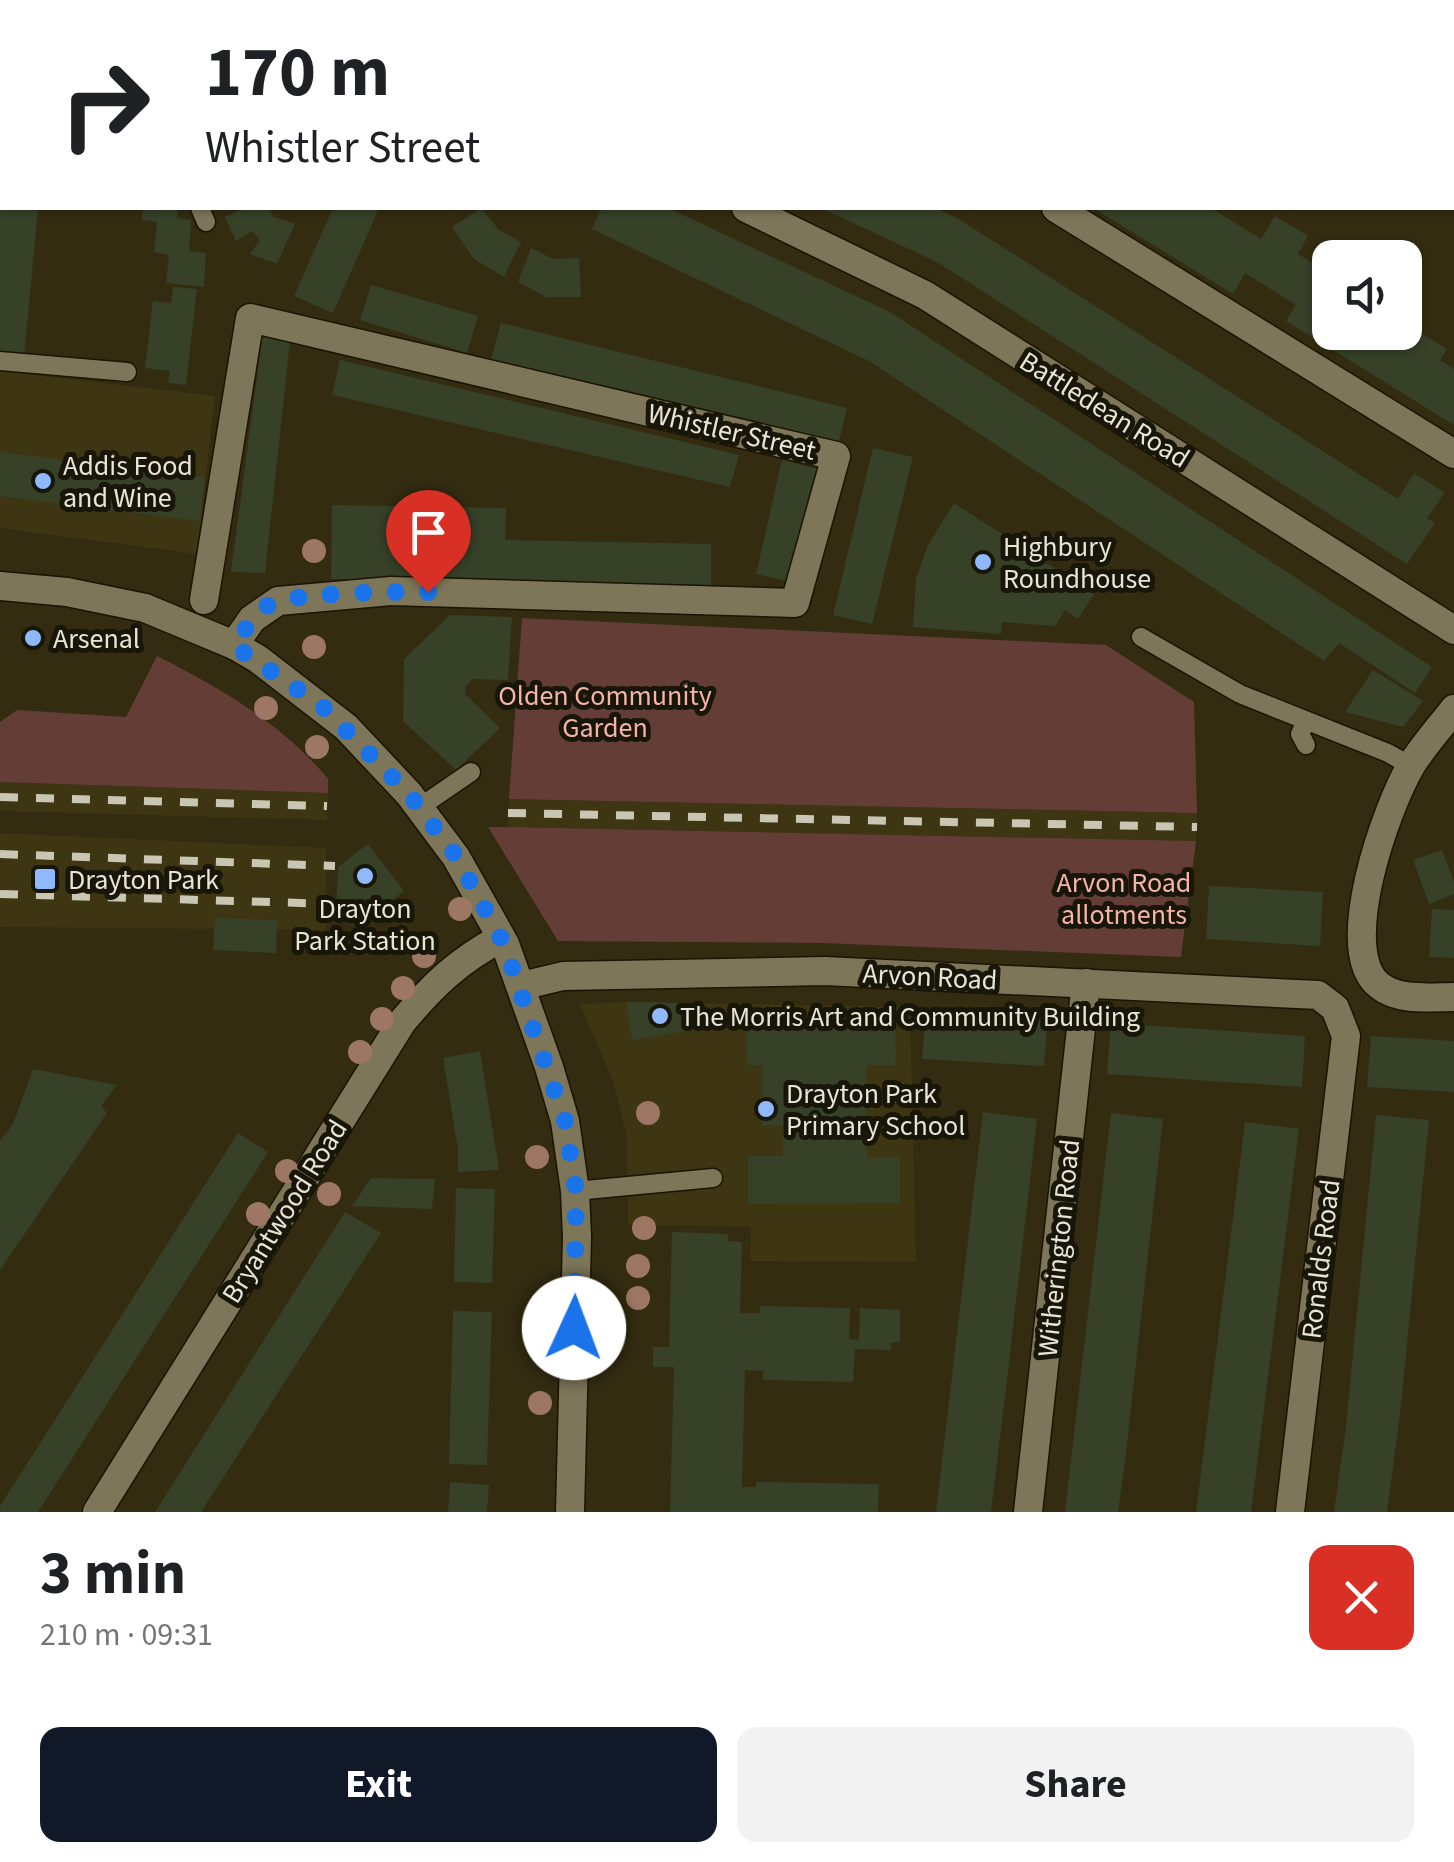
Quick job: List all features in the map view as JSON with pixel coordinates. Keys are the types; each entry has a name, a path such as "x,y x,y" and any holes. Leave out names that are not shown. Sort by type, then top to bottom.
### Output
{"street":[{"name":"Battledean Road","path":"750,210 925,295 1454,630"},
{"path":"1059,210 1454,454"},
{"name":"Whistler Street","path":"204,600 250,318 836,456 794,603 391,591 278,601 252,619 234,646"},
{"path":"0,586 68,592 145,608 234,646 346,727 420,808 456,856 502,938 565,1121 576,1191 570,1512"},
{"path":"1454,710 1411,766 1372,863 1360,950 1363,964 1383,989 1398,996 1454,998"},
{"name":"Bryantwood Road","path":"97,1512 402,1022 437,980 502,938"},
{"name":"Arvon Road","path":"521,986 548,978 582,975 825,971 1301,992 1318,994 1335,1008"},
{"name":"Witherington Road","path":"1028,1512 1086,984"},
{"name":"Ronalds Road","path":"1290,1512 1346,1036 1335,1008"}],"lane":[{"path":"0,361 127,372"},
{"path":"1141,637 1240,694 1388,753 1411,766"},
{"path":"1306,721 1300,734 1306,744"},
{"path":"420,808 471,772"},
{"path":"576,1191 714,1178"}],"shaded area":[{"path":"0,371 215,396 197,554 0,528"},
{"path":"0,782 328,793 327,820 0,811"},
{"path":"509,799 1197,813 1196,841 508,827"},
{"path":"0,833 326,848 326,930 0,927"},
{"name":"Drayton Park Primary School","path":"580,1004 910,1007 916,1262 750,1261 751,1227 628,1224 627,1137 613,1081"}],"green space":[{"name":"Olden Community Garden","path":"522,618 1106,645 1194,702 1197,813 509,799"},
{"path":"157,656 227,694 291,741 328,779 328,793 0,782 0,722 17,710 126,717"},
{"name":"Arvon Road allotments","path":"488,827 1196,841 1181,957 822,943 558,941"}],"building":[{"path":"0,210 38,210 24,358 0,355"},
{"path":"143,210 178,210 177,218 191,220 189,251 206,253 204,287 166,283 169,255 154,252 157,222 142,220"},
{"path":"241,210 270,210 274,217 295,224 277,264 250,254 260,240 252,231 236,241 225,217"},
{"path":"332,210 378,210 333,313 294,296"},
{"path":"483,210 499,230 521,242 504,277 474,259 452,227"},
{"path":"600,210 672,210 890,312 1432,667 1415,693 1339,643 1324,661 869,361 592,229"},
{"path":"825,210 939,210 957,218 1398,499 1414,473 1445,493 1427,518 1435,523 1407,564 937,262"},
{"path":"1096,210 1214,210 1261,239 1275,216 1308,236 1298,254 1312,263 1312,337 1286,321 1296,305 1245,273 1233,294"},
{"path":"531,248 553,259 579,258 581,297 546,297 518,282"},
{"path":"371,285 478,316 467,353 360,320"},
{"path":"173,287 197,289 186,385 168,383 170,371 145,368 153,301 171,303"},
{"path":"501,323 847,408 838,446 491,360"},
{"path":"263,332 290,341 265,573 231,572"},
{"path":"1422,334 1447,349 1440,360 1454,369 1454,425 1333,350 1422,350"},
{"path":"340,360 739,455 730,487 332,395"},
{"path":"873,448 913,457 872,624 833,615"},
{"path":"0,452 205,477 200,521 0,496"},
{"path":"782,460 818,469 792,582 756,574"},
{"name":"Highbury Roundhouse","path":"954,503 1094,594 1078,619 1065,610 1055,626 1002,622 1001,634 913,627 916,579 928,545"},
{"path":"332,505 506,508 505,540 711,544 711,585 331,579"},
{"path":"450,615 512,617 508,680 472,679 465,694 500,728 456,770 403,721 404,659"},
{"path":"1373,670 1423,701 1403,727 1345,712"},
{"name":"Drayton Park Station","path":"368,844 404,891 368,919 336,916 338,867"},
{"path":"1442,850 1454,882 1454,894 1429,904 1413,860"},
{"path":"1209,886 1323,892 1320,946 1206,939"},
{"path":"1432,909 1454,910 1454,958 1429,957"},
{"path":"215,918 277,920 276,953 213,950"},
{"name":"The Morris Art and Community Building","path":"626,1002 690,1003 694,1030 632,1040"},
{"path":"926,1008 1048,1016 1044,1066 922,1059"},
{"path":"1111,1023 1305,1036 1302,1087 1107,1074"},
{"path":"895,1025 896,1065 866,1065 867,1157 900,1157 900,1203 748,1204 748,1156 783,1156 783,1125 762,1126 762,1065 747,1065 746,1026"},
{"path":"1371,1036 1454,1041 1454,1092 1367,1087"},
{"path":"480,1051 499,1170 458,1172 458,1149 443,1058"},
{"path":"33,1069 117,1085 101,1106 107,1113 0,1270 0,1141 13,1124"},
{"path":"983,1112 1037,1119 1005,1397 991,1512 936,1512"},
{"path":"1111,1113 1163,1119 1126,1453 1118,1512 1065,1512"},
{"path":"1376,1115 1429,1120 1401,1405 1387,1512 1334,1512 1346,1426"},
{"path":"1245,1122 1299,1129 1254,1489 1251,1512 1196,1512"},
{"path":"238,1133 268,1152 38,1512 0,1512 0,1506"},
{"path":"371,1178 435,1179 432,1209 352,1206"},
{"path":"456,1188 495,1189 492,1283 454,1282"},
{"path":"345,1212 381,1233 201,1512 155,1512"},
{"path":"672,1232 728,1234 728,1241 742,1242 740,1313 760,1313 760,1306 850,1308 849,1339 859,1340 860,1308 900,1310 900,1342 891,1342 891,1350 855,1349 853,1382 763,1380 763,1371 745,1370 742,1487 756,1487 756,1482 879,1484 878,1512 670,1512 674,1367 653,1367 653,1347 669,1347"},
{"path":"453,1311 492,1312 487,1465 449,1464"},
{"path":"450,1482 489,1485 487,1512 448,1512"}],"railway":[{"path":"0,797 327,806"},
{"path":"508,813 1197,827"},
{"path":"0,854 335,866"},
{"path":"0,894 335,904"}],"place":[{"name":"Addis Food and Wine","path":"43,481"},
{"name":"Highbury Roundhouse","path":"983,562"},
{"name":"Arsenal","path":"33,638"},
{"name":"Drayton Park Station","path":"365,876"},
{"name":"Drayton Park","path":"45,879"},
{"name":"The Morris Art and Community Building","path":"660,1016"},
{"name":"Drayton Park Primary School","path":"766,1109"}],"route":[{"path":"428,592 391,591 278,601 252,619 234,646 322,706 409,794 456,856 504,944 565,1121 576,1191 574,1328"}]}
